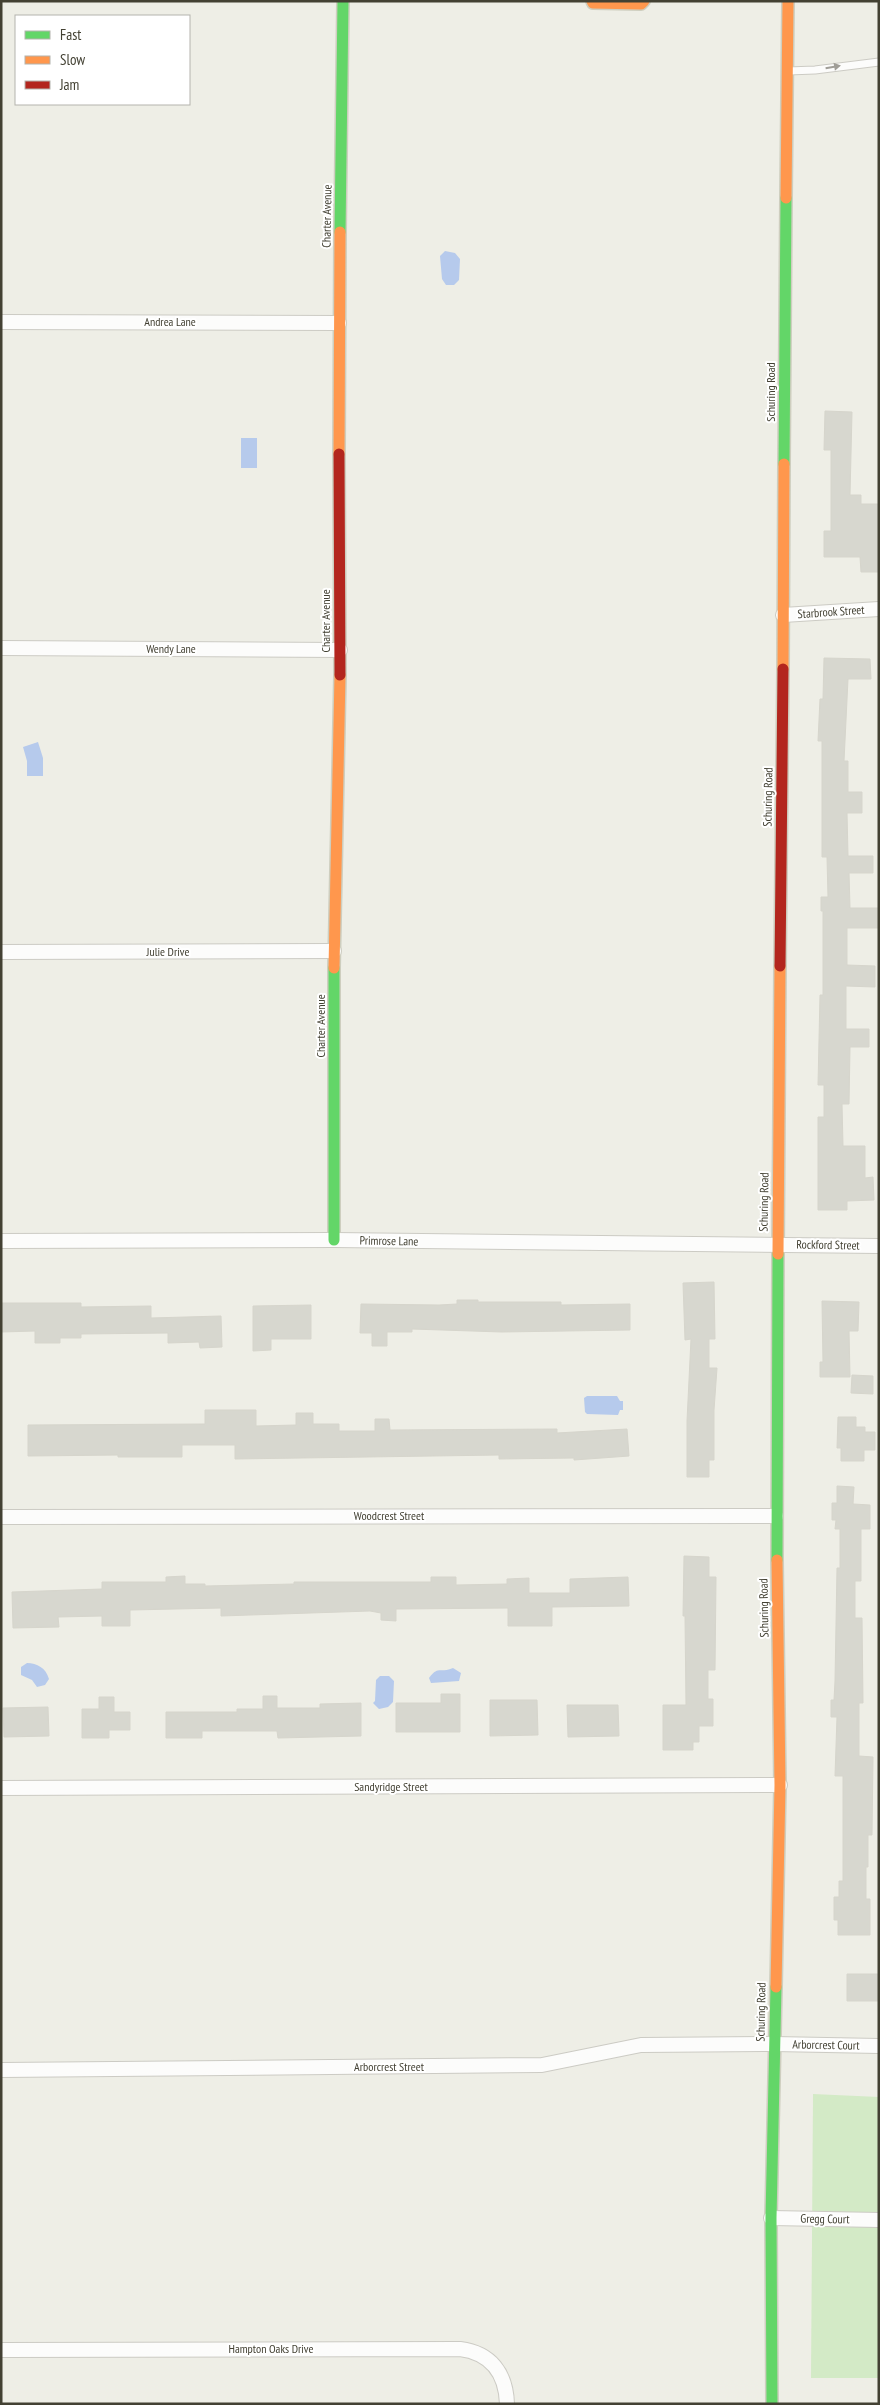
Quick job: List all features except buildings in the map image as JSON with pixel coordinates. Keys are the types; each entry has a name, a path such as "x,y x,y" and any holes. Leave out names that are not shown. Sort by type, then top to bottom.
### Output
{"street":[{"name":"Charter Avenue","path":"334,1240 334,952 340,650 339,323 342,1"},
{"path":"592,1 593,3 641,4 644,1"},
{"name":"Schuring Road","path":"772,2404 771,2218 780,1785 776,1516 788,1"},
{"name":"Andrea Lane","path":"1,322 339,323"},
{"name":"Starbrook Street","path":"783,615 879,609"},
{"name":"Wendy Lane","path":"1,648 340,650"},
{"name":"Julie Drive","path":"1,952 334,952"},
{"name":"Primrose Lane","path":"1,1241 334,1240 778,1244"},
{"name":"Rockford Street","path":"778,1244 879,1246"},
{"name":"Woodcrest Street","path":"1,1517 776,1516"},
{"name":"Sandyridge Street","path":"1,1788 780,1785"},
{"name":"Arborcrest Court","path":"774,2044 879,2046"},
{"name":"Arborcrest Street","path":"1,2070 542,2065 641,2045 774,2044"},
{"name":"Gregg Court","path":"771,2218 879,2220"},
{"name":"Hampton Oaks Drive","path":"1,2350 460,2349 475,2351 488,2359 496,2368 504,2385 507,2404"}],"lane":[{"path":"788,71 815,70 879,62"}],"green space":[{"path":"813,2094 879,2097 879,2378 811,2378"}],"water":[{"path":"445,251 455,253 460,259 459,280 454,285 446,285 442,279 440,256"},
{"path":"241,438 257,438 257,468 241,468"},
{"path":"38,742 43,758 43,776 27,776 27,761 23,747"},
{"path":"587,1396 617,1396 620,1401 623,1401 623,1410 620,1410 618,1415 587,1414 585,1412 584,1398"},
{"path":"27,1663 38,1665 46,1672 49,1679 45,1685 37,1687 32,1680 21,1675 21,1667"},
{"path":"453,1668 461,1673 459,1681 431,1683 429,1678 435,1672"},
{"path":"380,1676 389,1676 394,1681 393,1702 388,1707 379,1709 373,1703 375,1701 376,1680"}],"traffic: fast":[{"path":"340,232 343,1"},
{"path":"784,464 786,198"},
{"path":"334,968 334,1240"},
{"path":"777,1560 778,1254"},
{"path":"772,2404 771,2218 776,1987"}],"traffic: slow":[{"path":"592,1 593,3 641,4 644,1"},
{"path":"786,198 788,1"},
{"path":"339,454 340,232"},
{"path":"783,669 784,464"},
{"path":"334,968 340,675"},
{"path":"778,1254 780,966"},
{"path":"776,1987 780,1785 777,1560"}],"traffic: jam":[{"path":"339,454 340,675"},
{"path":"780,966 783,669"}]}
